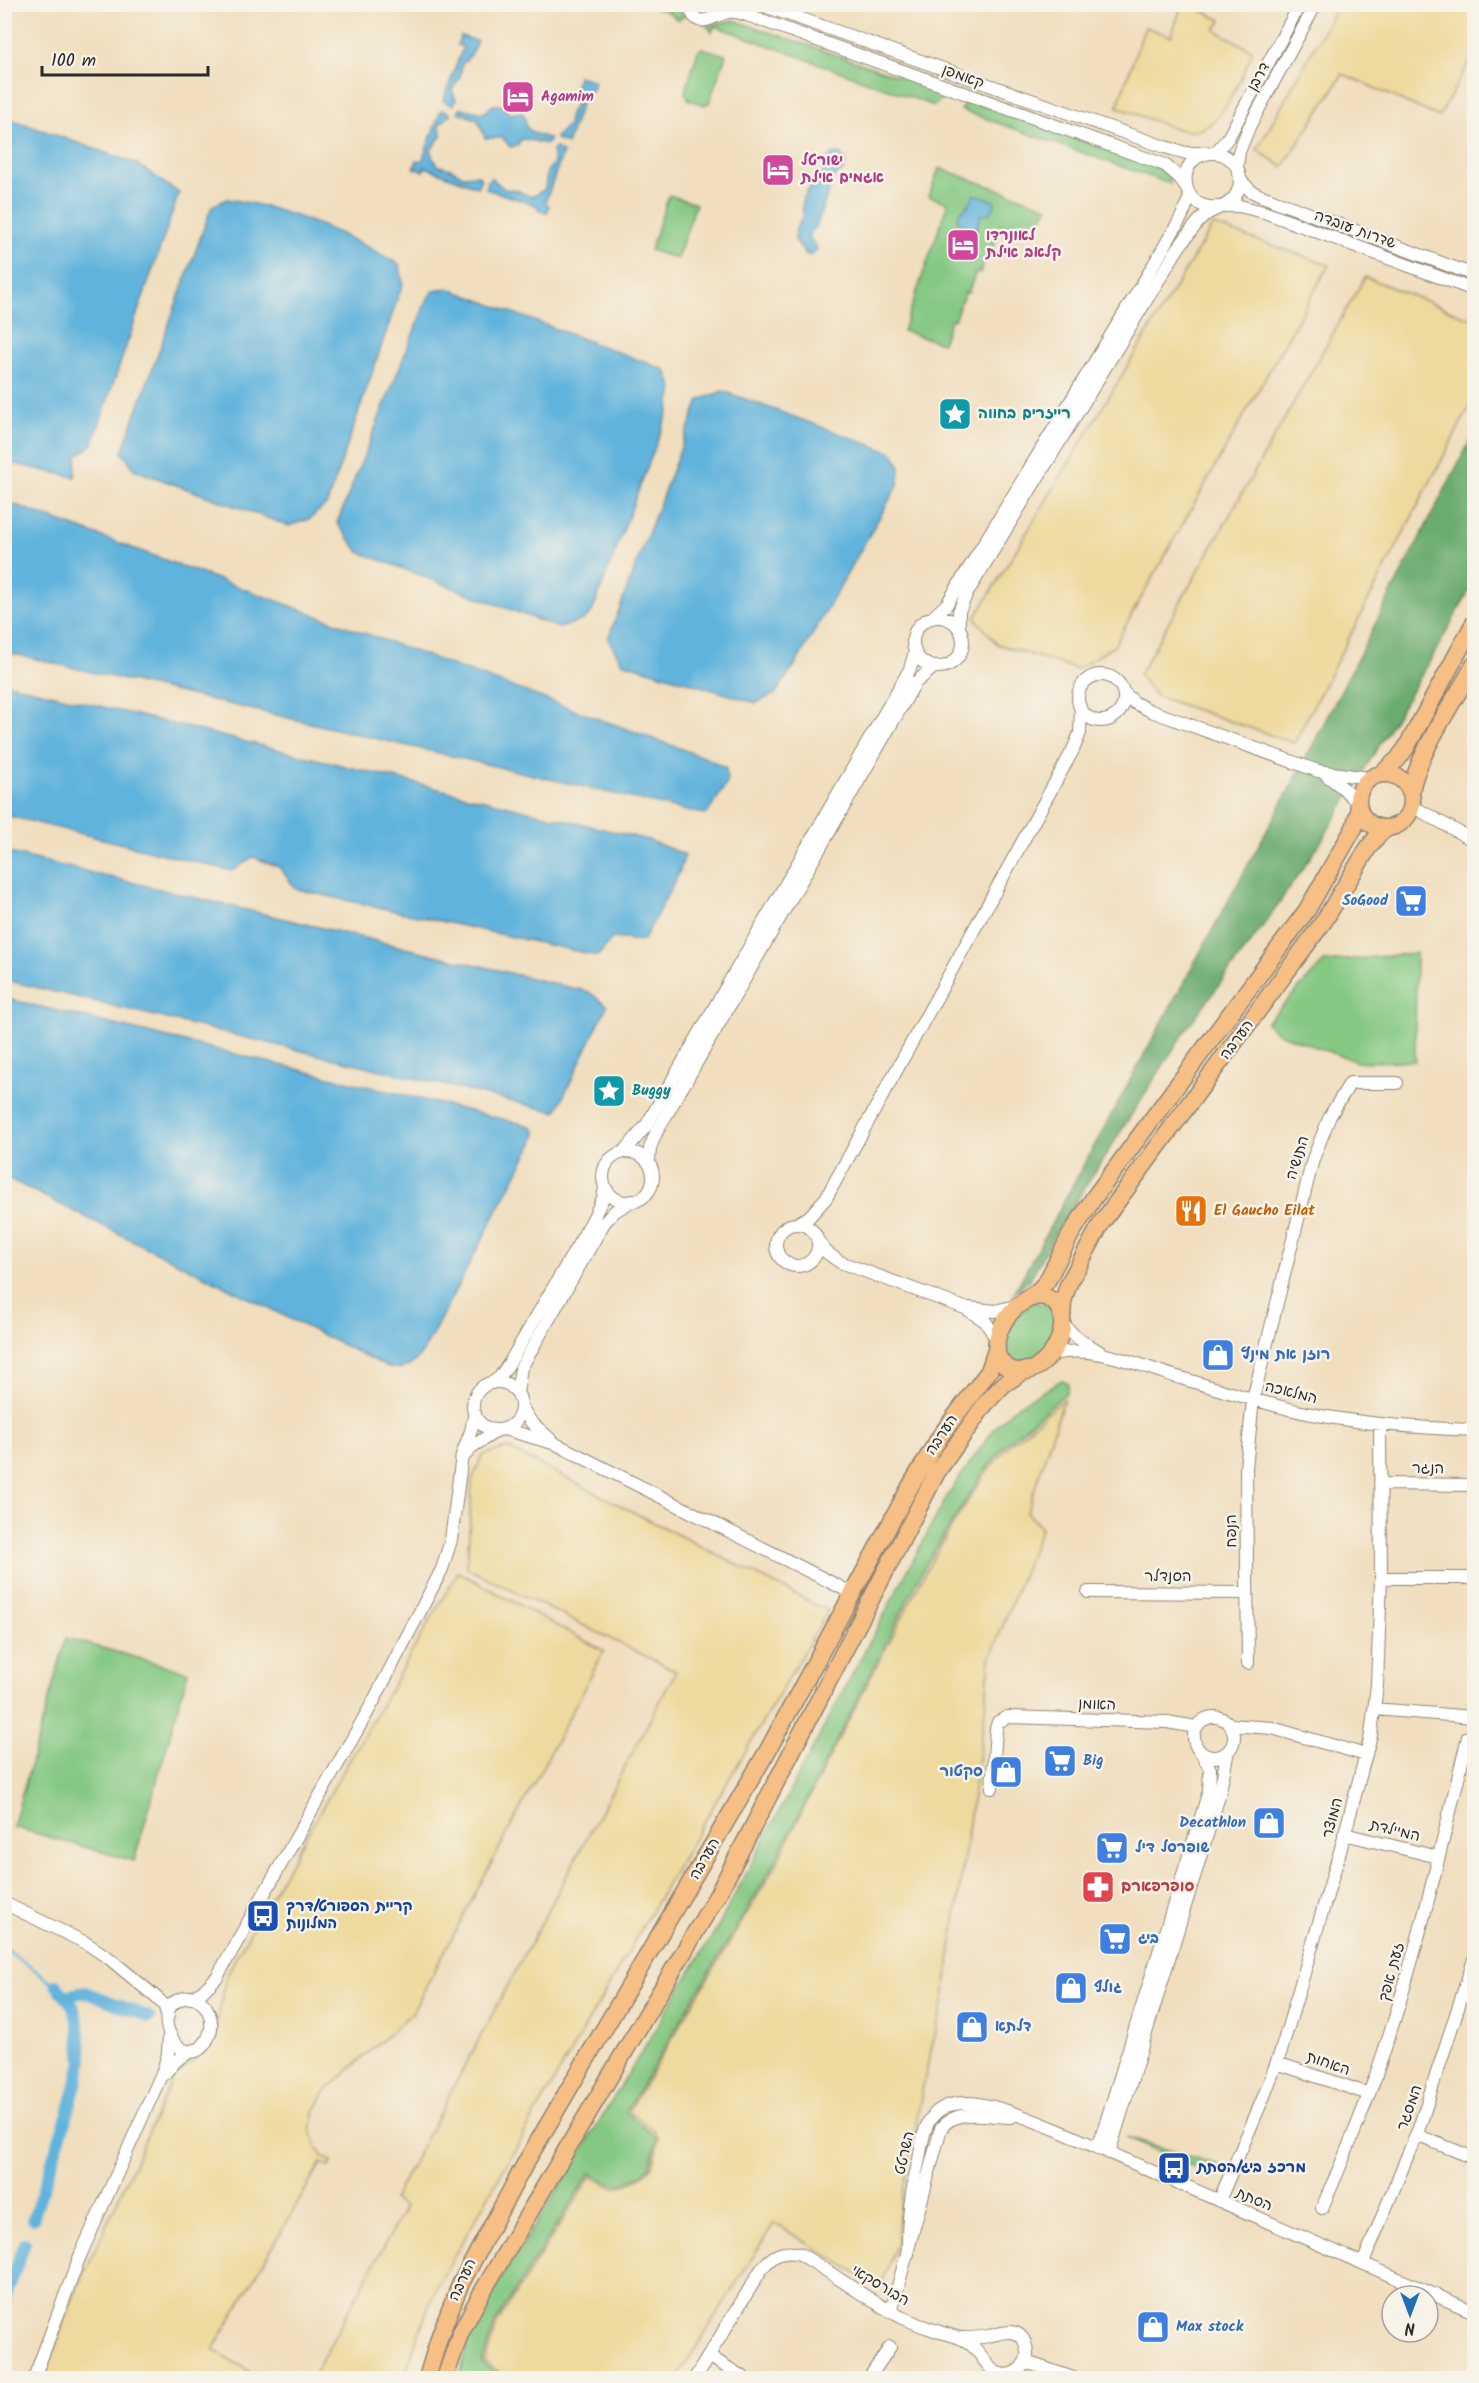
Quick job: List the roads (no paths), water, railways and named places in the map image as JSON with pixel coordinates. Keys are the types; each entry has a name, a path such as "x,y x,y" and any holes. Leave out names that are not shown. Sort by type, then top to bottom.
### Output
{"highway":[{"path":"1474,623 1406,748 1390,767 1360,789 1358,807 1367,822 1374,826 1388,828 1401,823 1407,817 1412,782 1474,665"},
{"path":"1375,776 1398,777 1406,783 1411,800"},
{"name":"הערבה","path":"1021,1302 1044,1285 1078,1222 1098,1192 1307,910 1354,828 1358,807"},
{"name":"הערבה","path":"1062,1321 1063,1302 1068,1285 1102,1222 1309,943 1368,848 1380,833 1388,828"},
{"path":"1040,1296 1051,1299 1059,1307 1062,1321 1058,1341 1050,1355 1038,1365 1026,1370 1008,1368 1000,1359 997,1344 1005,1318 1021,1302 1040,1296"},
{"name":"הערבה","path":"427,2379 453,2301 476,2253 550,2118 723,1827 925,1460 989,1371 997,1344"},
{"name":"הערבה","path":"445,2379 456,2343 477,2300 728,1876 929,1484 954,1445 985,1404 1004,1384 1026,1370"},
{"path":"415,2379 436,2331 453,2301"}],"street":[{"name":"קאמפן","path":"689,4 693,15 703,20 709,21 722,10 747,15 1165,165 1180,178 1188,193"},
{"name":"קאמפן","path":"759,4 1165,147 1186,153 1211,153"},
{"name":"דרבן","path":"1211,153 1228,138 1300,4"},
{"name":"דרבן","path":"1237,168 1239,152 1249,127 1316,4"},
{"path":"649,1162 652,1140 915,683 934,667 950,664 962,652 964,644 959,628 959,611 967,593 1165,270 1201,219 1235,196 1240,180 1237,168 1228,158 1211,153 1197,158 1187,170 1185,180 1188,193 1175,230 959,585 946,604 932,618"},
{"name":"שדרות עובדה","path":"1240,180 1247,188 1259,195 1474,275"},
{"path":"1188,193 1202,206 1220,206"},
{"name":"שדרות עובדה","path":"1220,206 1239,206 1264,212 1474,290"},
{"path":"934,667 920,659 915,652 913,644 917,628 922,622 932,618 946,618 959,628"},
{"path":"624,1152 646,1126 910,669 915,652"},
{"path":"826,1198 809,1217 786,1227 781,1232 776,1245 777,1252 786,1262 792,1265 806,1264 812,1260 818,1248 818,1219 826,1198 1073,750 1080,734 1079,691 1085,681 1094,676 1110,676 1119,683 1123,692 1123,705 1118,713"},
{"path":"1123,692 1133,701 1151,711 1318,771 1337,776 1375,776"},
{"path":"1081,709 1091,718 1104,720"},
{"path":"1073,750 1093,727 1118,713 1136,709 1151,711"},
{"path":"1318,771 1343,788 1358,807"},
{"path":"1411,800 1474,841"},
{"name":"התושיה","path":"1253,1399 1299,1206 1323,1131 1350,1083 1397,1083"},
{"path":"157,1998 177,2002 191,1998 206,1989 217,1977 372,1704 442,1569 451,1540 461,1464 475,1413 474,1400 477,1393 482,1387 500,1377 592,1221 603,1198 605,1187 603,1170 607,1163 612,1157 624,1152 636,1152 649,1162 653,1170 651,1187 640,1199 615,1211 604,1222 521,1368 517,1393 522,1408 538,1429 556,1444"},
{"path":"605,1187 616,1198 632,1202"},
{"path":"796,1224 806,1226 827,1254 840,1262 965,1308 995,1311 1021,1302"},
{"path":"812,1260 840,1262"},
{"path":"965,1308 985,1322 997,1344"},
{"name":"המלאכה","path":"1062,1321 1082,1341 1106,1355"},
{"name":"המלאכה","path":"1050,1355 1071,1352 1106,1355 1253,1399 1320,1416 1380,1424 1474,1430"},
{"path":"492,1383 505,1383 517,1393"},
{"name":"הנפח","path":"1248,1663 1246,1468 1253,1399"},
{"path":"461,1464 473,1446 515,1423 522,1408"},
{"path":"475,1413 486,1427 556,1444 852,1593"},
{"name":"המוצר","path":"1219,2200 1277,2063 1366,1755 1374,1709 1381,1578 1380,1424"},
{"name":"הנגר","path":"1380,1484 1474,1485"},
{"path":"1381,1578 1474,1578"},
{"name":"הסנדלר","path":"1088,1592 1247,1593"},
{"path":"1374,1709 1474,1717"},
{"name":"האומן","path":"992,1788 994,1744 998,1722 1006,1717 1167,1722 1196,1727"},
{"path":"1222,1718 1230,1725 1234,1737 1228,1751 1219,1796 1104,2151 1209,1791 1210,1769 1194,1741 1196,1727 1202,1720 1222,1718"},
{"path":"1230,1725 1272,1728 1366,1755"},
{"name":"זעת אפך","path":"1322,2208 1369,2094 1397,2011 1468,1737"},
{"path":"1202,1754 1218,1757 1228,1751"},
{"name":"המיילדת","path":"1344,1834 1438,1857"},
{"path":"4,1904 86,1943 110,1959 157,1998 164,2005 168,2016 168,2053 158,2082 80,2256 34,2379"},
{"name":"המסגר","path":"1363,2263 1416,2135 1443,2060 1474,1959"},
{"path":"158,2082 173,2064 201,2046 207,2039 217,1977"},
{"path":"191,1998 201,2002 207,2009 210,2019"},
{"path":"168,2016 177,2002"},
{"path":"169,2034 177,2046 185,2050 193,2050"},
{"name":"האחות","path":"1277,2063 1369,2094"},
{"name":"השרטט","path":"891,2312 908,2254 909,2203 926,2128 934,2115 946,2106 964,2103 1004,2109 1021,2117"},
{"name":"הסתת","path":"1021,2117 1219,2200 1474,2312"},
{"path":"1416,2135 1474,2157"},
{"name":"הבורסקאי","path":"709,2356 766,2264 776,2255 788,2252 800,2254 891,2312 925,2327 961,2338 974,2347 1001,2374 1012,2376 1026,2361 1027,2349 1018,2335 1006,2331 993,2335 961,2338"},
{"path":"990,2379 985,2344 993,2335"},
{"path":"869,2379 890,2347"},
{"path":"695,2379 709,2356 744,2379"},
{"path":"1026,2361 1073,2379"}],"water":[{"path":"461,36 477,41 471,55 462,64 460,77 452,90 456,100 453,105 443,101 463,47 457,45"},
{"path":"578,76 595,81 591,91 586,90 567,144 557,140 556,137 568,125 570,114 576,103 574,90"},
{"path":"493,105 500,105 510,114 521,112 527,128 533,133 550,139 547,144 524,139 520,140 518,145 510,147 503,138 485,138 478,120 458,112 460,108 484,113"},
{"path":"441,110 449,112 450,115 440,124 441,136 431,150 432,157 439,166 451,169 463,176 478,175 481,180 477,187 425,167 423,171 414,168 417,160 422,161"},
{"path":"5,117 137,164 179,193 92,445 77,456 75,477 5,462"},
{"path":"555,148 563,152 545,203 549,205 547,213 538,210 539,206 486,189 488,181 492,178 504,189 517,190 528,196 534,196 545,189 547,172 554,163 552,150"},
{"path":"840,154 845,161 844,170 830,179 831,184 816,227 808,235 817,249 812,255 807,255 795,240 796,229 804,215 802,203 823,172 829,157"},
{"path":"974,194 993,200 995,204 991,212 981,215 976,230 961,224 957,219"},
{"path":"227,199 294,215 360,243 400,265 403,283 327,504 309,519 289,526 135,470 122,452 212,206"},
{"path":"447,288 666,370 673,388 668,413 592,612 583,620 559,628 359,552 337,523 425,304 432,292"},
{"path":"723,391 893,453 900,466 899,483 795,665 775,694 756,703 622,662 608,639 699,400"},
{"path":"4,501 706,758 726,768 727,783 707,814 687,811 5,652"},
{"path":"5,683 648,840 685,855 679,873 643,941 612,938 598,956 296,889 279,867 253,857 232,871 5,815"},
{"path":"5,852 589,992 607,1006 556,1112 5,980"},
{"path":"4,998 531,1126 536,1133 534,1141 424,1350 412,1364 403,1368 392,1368 5,1177"}],"waterway":[{"path":"4,1948 56,1985"},
{"path":"33,2219 69,2110 82,2062 78,2023 73,2006 56,1985"},
{"path":"65,1996 86,1992 149,2017"},
{"path":"4,2302 25,2243"}],"place":[{"name":"Agamim","path":"518,97"},
{"name":"ישורטל אגמים אילת","path":"778,170"},
{"name":"לאונרדו קלאב אילת","path":"963,245"},
{"name":"רייזרים בחווה","path":"955,414"},
{"name":"SoGood","path":"1411,901"},
{"name":"Buggy","path":"609,1091"},
{"name":"El Gaucho Eilat","path":"1191,1211"},
{"name":"רוזן את מינץ","path":"1218,1355"},
{"name":"Big","path":"1060,1761"},
{"name":"סקטור","path":"1006,1772"},
{"name":"Decathlon","path":"1269,1823"},
{"name":"שופרסל דיל","path":"1112,1848"},
{"name":"סופרפארם","path":"1098,1887"},
{"name":"קריית הספורט/דרך המלונות","path":"263,1916"},
{"name":"ביג","path":"1115,1939"},
{"name":"גולף","path":"1071,1988"},
{"name":"דלתא","path":"972,2027"},
{"name":"מרכז ביג/הסתת","path":"1174,2168"},
{"name":"Max stock","path":"1153,2327"}]}
